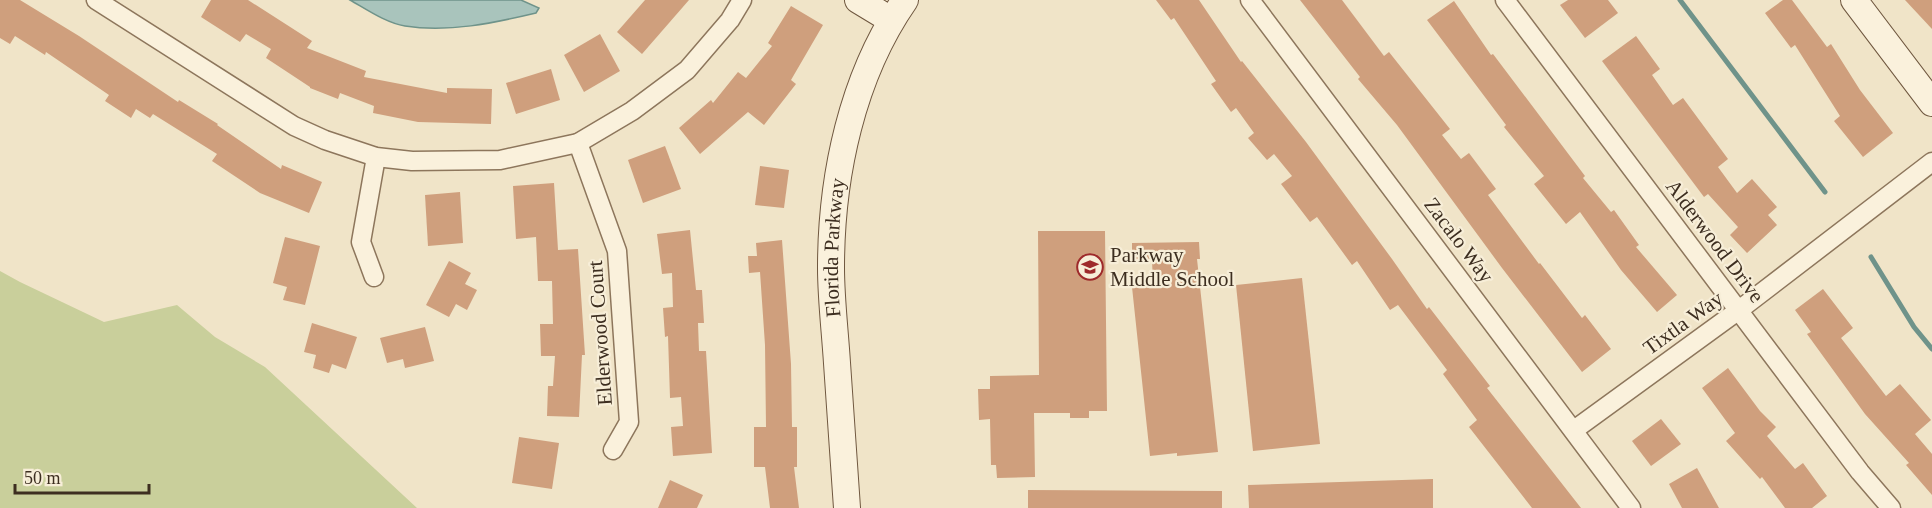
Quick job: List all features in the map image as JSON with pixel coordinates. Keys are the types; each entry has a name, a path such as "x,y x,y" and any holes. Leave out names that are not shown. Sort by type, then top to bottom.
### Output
{"street":[{"path":"96,0 294,126 325,140 376,156 412,161 500,160 578,143 632,111 687,70 730,20 742,0"},
{"path":"858,0 898,10"},
{"name":"Zacalo Way","path":"1250,0 1631,508"},
{"name":"Alderwood Drive","path":"1505,0 1860,472 1891,508"},
{"path":"1854,0 1932,103"},
{"name":"Florida Parkway","path":"847,508 831,268 833,215 837,177 847,134 869,68 898,10"},
{"name":"Elderwood Court","path":"578,143 617,250 629,422 613,450"},
{"path":"374,277 361,242 376,156"},
{"name":"Tixtla Way","path":"1574,430 1739,310 1932,162"}],"green space":[{"path":"0,271 104,322 177,305 215,337 265,367 417,508 0,508"}],"water":[{"path":"350,0 521,0 539,8 536,13 487,23 454,28 421,28 391,22"}],"building":[{"path":"0,0 20,0 178,102 179,100 218,124 281,169 282,165 322,182 309,213 260,193 212,161 217,154 153,114 150,118 136,109 131,118 105,101 109,95 46,52 45,55 15,36 10,44 0,38"},
{"path":"211,0 248,0 312,41 307,48 366,71 364,77 447,93 447,88 492,89 491,124 418,122 373,113 374,106 340,93 338,99 310,88 266,58 271,49 246,34 240,42 201,17"},
{"path":"645,0 689,0 642,54 617,32"},
{"path":"1156,0 1199,0 1241,62 1306,142 1427,309 1429,307 1490,386 1487,388 1581,508 1532,508 1469,427 1477,420 1443,374 1447,370 1398,305 1390,310 1357,261 1352,265 1317,217 1310,222 1281,184 1292,176 1274,154 1267,160 1248,138 1254,133 1236,108 1231,112 1211,84 1216,81 1174,18 1171,20"},
{"path":"1300,0 1342,0 1384,56 1389,52 1450,129 1442,135 1461,159 1469,153 1496,189 1488,195 1582,318 1585,315 1611,349 1582,372"},
{"path":"1568,0 1608,0 1618,13 1585,38 1560,5"},
{"path":"1783,0 1792,0 1827,47 1831,44 1860,90 1893,133 1863,157 1834,121 1840,116 1795,45 1791,48 1765,13"},
{"path":"1905,0 1932,0 1932,29"},
{"path":"1454,1 1491,55 1493,54 1585,176 1583,178 1611,212 1614,210 1639,245 1636,247 1677,295 1657,312 1621,270 1580,212 1566,224 1534,184 1544,176 1504,127 1506,125 1427,20"},
{"path":"791,6 823,25 791,80 796,84 764,125 748,112 700,154 679,128 711,100 713,103 738,72 746,78 772,46 768,43"},
{"path":"600,34 620,71 584,92 564,55"},
{"path":"1636,36 1660,69 1652,75 1673,105 1683,98 1728,159 1718,167 1737,193 1752,179 1777,207 1768,215 1777,225 1747,253 1730,235 1738,227 1708,194 1704,197 1602,61"},
{"path":"551,69 560,100 516,114 506,83"},
{"path":"665,146 681,189 643,203 628,160"},
{"path":"760,166 789,170 784,208 755,205"},
{"path":"554,183 558,250 578,249 585,355 582,355 579,417 547,416 548,386 553,386 555,356 541,356 540,324 553,324 552,281 538,281 536,237 516,239 513,186"},
{"path":"460,192 463,243 428,246 425,195"},
{"path":"690,230 696,290 702,290 704,323 698,323 699,351 706,351 712,453 673,456 671,427 683,426 681,397 670,398 668,336 665,337 663,308 673,307 672,273 662,274 657,234"},
{"path":"1038,231 1105,231 1107,411 1089,411 1089,418 1070,418 1070,413 1034,413 1035,477 997,478 996,465 991,465 990,419 979,420 978,389 990,389 990,376 1039,375"},
{"path":"285,237 320,246 305,305 283,300 287,287 273,283"},
{"path":"782,240 791,364 792,427 797,427 797,467 794,467 799,508 770,508 765,467 754,467 754,427 766,427 765,345 760,272 749,273 748,256 757,256 756,243"},
{"path":"1199,242 1200,259 1197,259 1218,452 1150,456 1132,287 1153,285 1152,259 1132,259 1132,243"},
{"path":"449,261 471,273 465,284 477,290 467,310 456,304 449,317 426,305"},
{"path":"1302,278 1320,444 1253,451 1236,285"},
{"path":"1823,289 1853,328 1841,338 1886,396 1900,384 1931,420 1915,434 1932,454 1932,495 1906,465 1909,463 1865,414 1807,334 1811,332 1795,310"},
{"path":"312,323 357,337 346,369 332,364 329,373 313,368 316,355 304,352"},
{"path":"425,327 434,361 405,368 403,359 387,363 380,338"},
{"path":"1728,368 1760,411 1776,427 1767,436 1795,469 1803,463 1827,496 1812,508 1785,508 1762,477 1760,479 1726,441 1735,433 1702,388"},
{"path":"1661,419 1681,444 1651,466 1632,441"},
{"path":"519,437 559,443 552,489 512,483"},
{"path":"1697,468 1719,508 1682,508 1669,484"},
{"path":"1433,479 1433,508 1249,508 1248,485"},
{"path":"670,480 703,495 697,508 658,508"},
{"path":"1028,490 1222,491 1222,508 1028,508"}],"waterway":[{"path":"1680,0 1825,192"},
{"path":"1871,257 1914,327 1932,349"}],"place":[{"name":"Parkway Middle School","path":"1090,267"}]}
